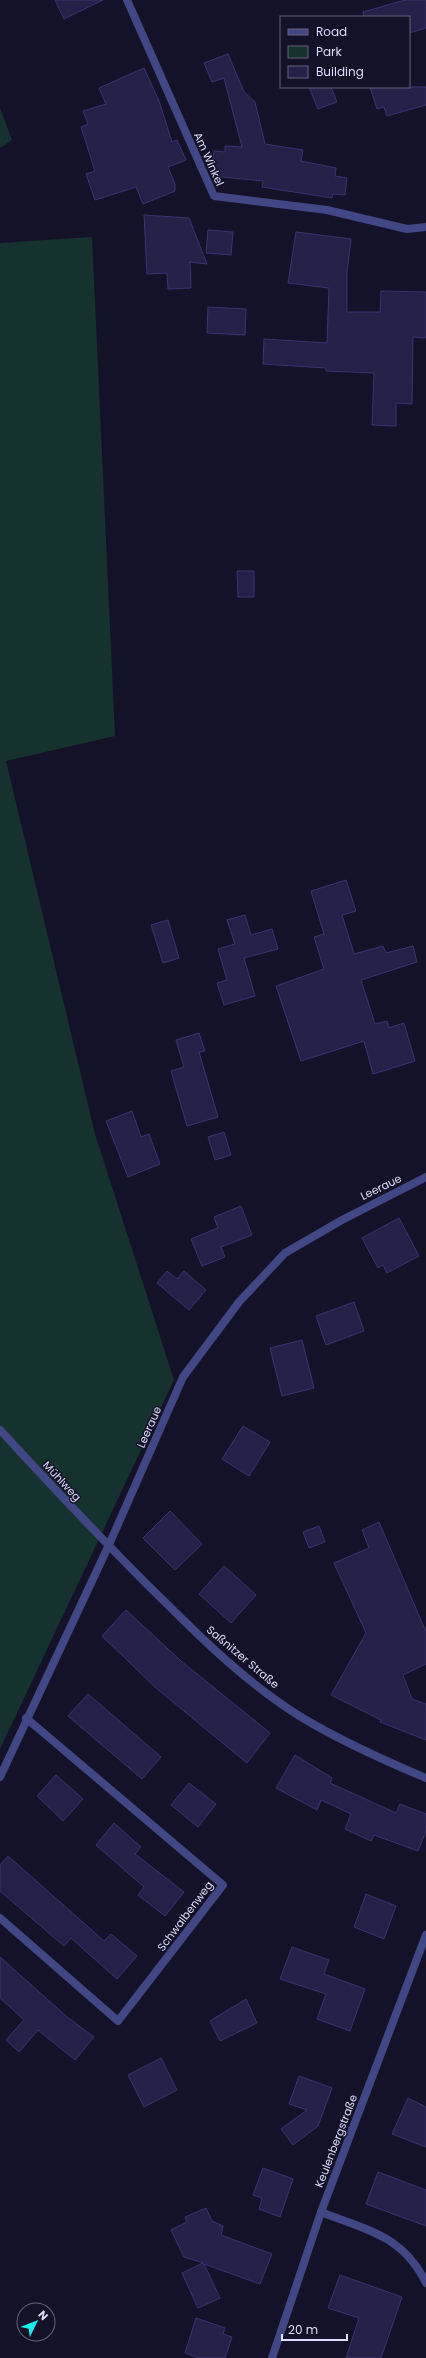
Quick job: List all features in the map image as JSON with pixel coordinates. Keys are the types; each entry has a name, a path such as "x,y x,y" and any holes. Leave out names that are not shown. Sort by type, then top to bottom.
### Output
{"street":[{"name":"Am Winkel","path":"127,0 214,196 327,210 407,229 426,227"},
{"name":"Leeraue","path":"0,1777 26,1718 108,1547 183,1378 239,1302 285,1253 342,1220 426,1178"},
{"name":"Mühlweg","path":"0,1430 108,1547"},
{"name":"Saßnitzer Straße","path":"108,1547 200,1637 253,1683 314,1724 374,1756 426,1778"},
{"name":"Schwalbenweg","path":"0,1918 118,2021 223,1885 26,1718"},
{"name":"Keulenbergstraße","path":"272,2358 321,2212 426,1935"},
{"path":"321,2212 387,2238 406,2252 426,2282"}],"green space":[{"path":"0,108 12,140 0,148"},
{"path":"92,237 115,736 6,761 95,1134 174,1380 0,1749 0,243"}],"building":[{"path":"55,0 103,0 64,19"},
{"path":"405,0 426,0 426,28 410,33 410,16 364,16 363,12"},
{"path":"228,54 244,92 255,102 265,144 303,150 301,161 336,168 335,176 347,178 345,195 333,194 332,198 262,187 263,181 212,176 214,151 225,152 225,146 242,147 224,78 212,82 204,63"},
{"path":"144,68 159,101 172,142 177,140 186,160 168,167 175,184 175,191 143,204 136,187 95,200 86,174 95,171 81,127 88,124 83,111 106,104 99,88"},
{"path":"426,87 426,105 387,116 384,107 377,109 370,88"},
{"path":"309,88 331,88 337,102 318,109"},
{"path":"144,215 189,218 207,264 190,262 191,288 168,289 167,273 147,274"},
{"path":"208,230 233,232 231,255 206,253"},
{"path":"296,232 351,239 347,272 347,312 380,312 381,291 426,292 426,336 425,338 413,337 412,404 396,403 396,426 372,425 374,373 326,371 326,368 263,364 264,339 327,343 329,288 288,283"},
{"path":"208,307 246,309 245,335 207,333"},
{"path":"237,571 254,571 254,597 238,597"},
{"path":"346,880 356,911 342,915 354,954 383,946 386,953 413,946 417,962 361,980 375,1024 387,1021 389,1028 404,1023 415,1061 373,1074 364,1041 301,1061 276,986 324,969 314,937 324,934 311,891"},
{"path":"245,915 251,935 272,929 278,949 244,958 255,996 224,1005 217,983 227,980 218,949 235,944 227,920"},
{"path":"168,920 179,958 163,963 151,925"},
{"path":"199,1033 205,1051 199,1052 218,1117 187,1126 171,1071 184,1067 176,1040"},
{"path":"132,1111 141,1137 149,1134 160,1164 128,1177 106,1121"},
{"path":"224,1132 231,1155 215,1160 208,1137"},
{"path":"241,1206 252,1235 221,1247 225,1257 202,1266 191,1239 218,1228 214,1217"},
{"path":"399,1218 419,1256 387,1273 383,1265 378,1268 362,1238"},
{"path":"167,1271 177,1279 184,1271 206,1290 189,1310 157,1283"},
{"path":"354,1302 364,1331 326,1345 316,1316"},
{"path":"302,1340 314,1388 282,1396 270,1348"},
{"path":"243,1426 270,1442 249,1476 222,1459"},
{"path":"170,1511 202,1544 175,1570 143,1538"},
{"path":"379,1522 426,1632 426,1664 403,1675 412,1699 426,1704 426,1740 380,1722 381,1720 331,1695 366,1633 334,1563 369,1548 362,1530"},
{"path":"319,1526 325,1542 309,1548 303,1532"},
{"path":"224,1566 256,1595 231,1623 199,1594"},
{"path":"126,1610 181,1661 270,1733 247,1763 156,1688 102,1636"},
{"path":"88,1694 161,1757 142,1779 68,1716"},
{"path":"295,1755 332,1778 330,1783 396,1813 400,1804 426,1814 426,1831 418,1851 374,1835 371,1841 345,1829 351,1814 321,1800 317,1810 276,1788"},
{"path":"56,1775 83,1799 63,1821 37,1796"},
{"path":"189,1783 216,1804 198,1827 171,1805"},
{"path":"114,1823 141,1847 135,1854 184,1892 165,1916 138,1895 144,1887 96,1845"},
{"path":"8,1856 104,1941 111,1934 137,1956 117,1979 71,1938 64,1946 0,1891 0,1865"},
{"path":"366,1894 396,1906 384,1939 354,1927"},
{"path":"292,1947 329,1960 324,1974 365,1989 350,2031 317,2019 326,1994 280,1979"},
{"path":"0,1957 66,2016 94,2037 75,2060 38,2030 19,2052 6,2040 24,2020 0,1998"},
{"path":"246,1999 257,2023 220,2041 210,2021"},
{"path":"161,2058 177,2090 144,2107 128,2075"},
{"path":"299,2076 332,2088 318,2126 293,2145 281,2129 307,2110 289,2104"},
{"path":"408,2098 426,2107 426,2147 392,2134"},
{"path":"263,2168 293,2179 280,2217 259,2209 262,2198 253,2195"},
{"path":"378,2172 426,2190 426,2226 366,2204"},
{"path":"206,2208 212,2221 223,2226 221,2235 272,2254 260,2284 204,2264 220,2298 198,2308 182,2273 203,2263 184,2257 171,2230 187,2222 185,2217"},
{"path":"340,2275 402,2297 381,2358 346,2358 359,2318 328,2308"},
{"path":"196,2318 225,2328 223,2334 232,2337 225,2358 199,2358 185,2353"}]}
